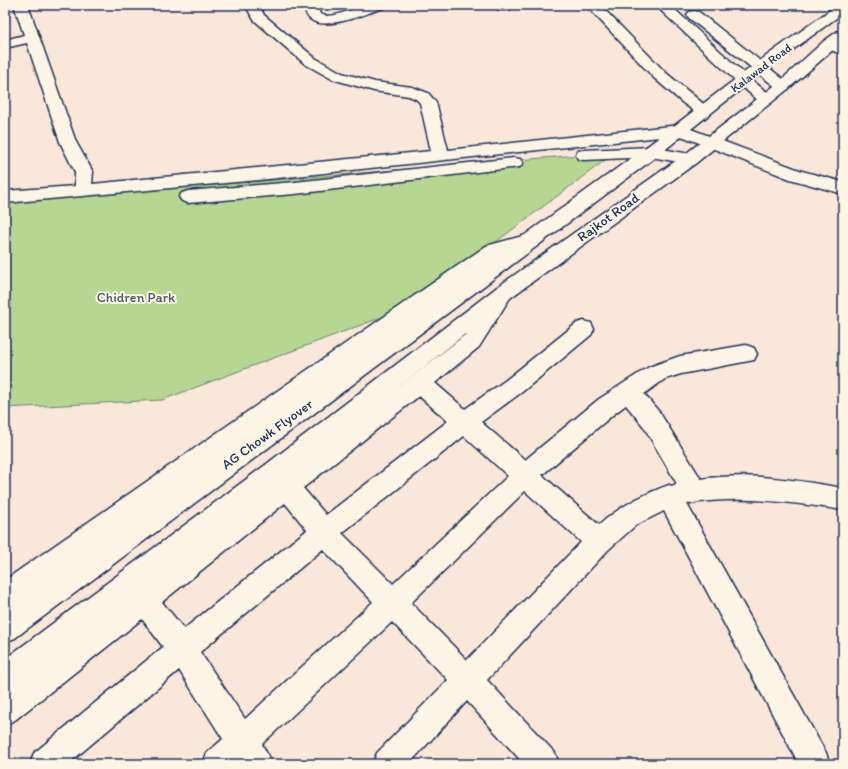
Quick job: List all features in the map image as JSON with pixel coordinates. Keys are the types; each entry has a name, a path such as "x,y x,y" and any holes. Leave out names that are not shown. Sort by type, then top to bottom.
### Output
{"street":[{"path":"21,5 68,142 84,172 83,191"},
{"path":"252,5 259,17 310,61 337,76 374,86 412,92 422,96 428,102 441,156"},
{"path":"310,5 316,18 324,19 337,18 378,5"},
{"path":"592,5 671,86 687,100 704,111"},
{"path":"662,5 766,100"},
{"path":"682,5 783,86"},
{"name":"Kalawad Road","path":"680,130 743,80 843,7"},
{"name":"Kalawad Road","path":"712,141 766,100 829,44 843,34"},
{"path":"5,44 33,37"},
{"path":"829,44 843,51"},
{"path":"5,197 83,191 441,156 680,130 712,141 814,182 843,188"},
{"name":"Rajkot Road","path":"530,241 680,130"},
{"name":"Rajkot Road","path":"503,293 690,159 712,141"},
{"path":"5,212 295,188 594,154 651,152 690,159"},
{"path":"5,596 493,251 530,241"},
{"name":"AG Chowk Flyover","path":"5,628 530,241"},
{"path":"5,677 276,471 503,293"},
{"path":"5,710 472,341 503,293"},
{"path":"45,764 182,648 324,532 464,422 514,386 584,329"},
{"path":"218,764 250,753 392,603 525,475 607,406 657,373 680,365 746,354"},
{"path":"420,383 599,541"},
{"path":"628,391 652,420 682,493 815,764"},
{"path":"287,487 324,532 467,680 544,764"},
{"path":"388,764 599,541 631,514 682,493 739,488 781,490 843,499"},
{"path":"144,600 182,648 250,753"}],"green space":[{"name":"Chidren Park","path":"616,152 409,307 162,400 5,408 5,202"}]}
